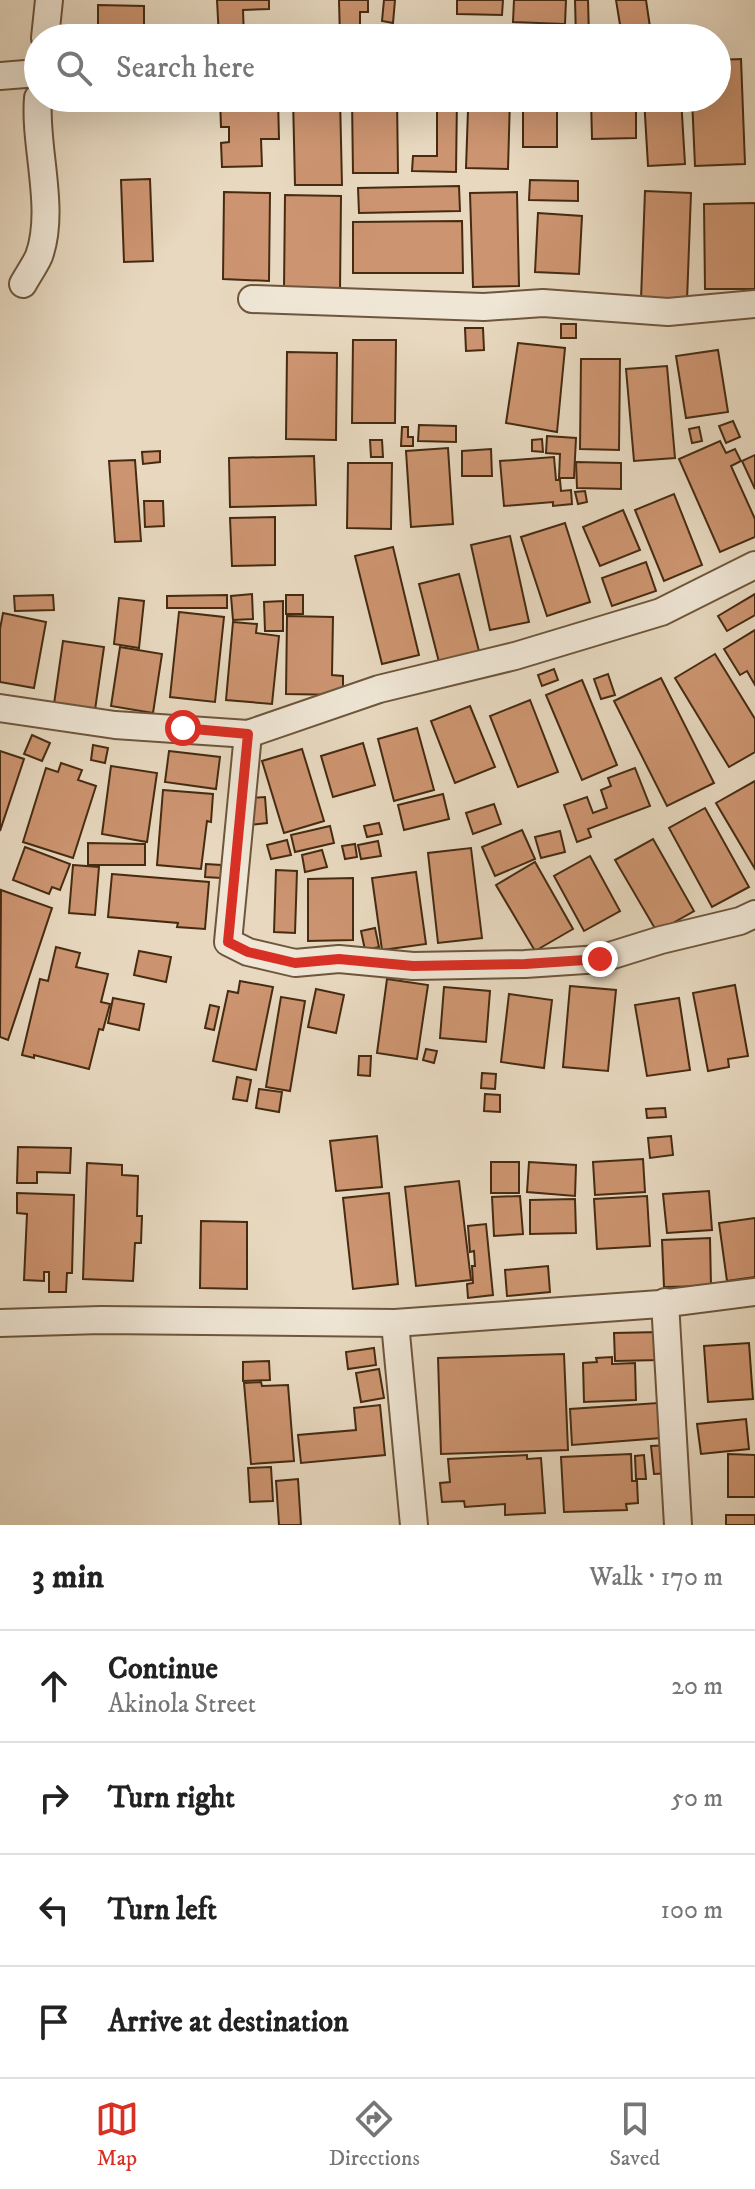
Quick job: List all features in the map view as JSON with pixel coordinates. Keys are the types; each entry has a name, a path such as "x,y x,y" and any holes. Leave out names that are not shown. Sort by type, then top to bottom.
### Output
{"street":[{"path":"46,24 49,0"},
{"path":"0,76 24,74"},
{"path":"23,284 39,255 43,231 44,179 39,112"},
{"path":"252,299 484,307 543,303 668,312 755,304"},
{"path":"0,708 115,725 248,734 379,689 515,656 661,612 755,565"},
{"path":"248,734 228,942 248,952 295,963 339,959 413,966 600,959 740,921 755,914"},
{"path":"0,1323 101,1320 395,1323 660,1304 755,1292"},
{"path":"665,1302 678,1525"},
{"path":"395,1323 414,1525"}],"building":[{"path":"217,0 269,0 269,9 243,10 244,24 218,24"},
{"path":"339,0 368,0 368,12 360,12 360,24 340,24"},
{"path":"384,0 395,0 393,23 382,21"},
{"path":"457,0 503,0 502,15 457,14"},
{"path":"514,0 566,0 565,24 513,22"},
{"path":"575,0 588,0 589,24 576,24"},
{"path":"616,0 646,0 650,24 620,24"},
{"path":"98,5 144,6 144,24 98,24"},
{"path":"731,59 741,59 745,164 695,166 693,112 731,112"},
{"path":"220,112 278,112 279,139 261,139 262,166 222,167 221,143 229,142 229,127 221,127"},
{"path":"293,112 340,112 342,185 295,185"},
{"path":"352,112 397,112 398,173 353,173"},
{"path":"437,112 457,112 456,172 412,171 413,156 437,156"},
{"path":"468,112 510,112 508,169 466,168"},
{"path":"523,112 557,112 557,147 523,147"},
{"path":"591,112 636,112 636,138 592,139"},
{"path":"645,112 682,112 685,164 648,166"},
{"path":"150,179 153,261 124,262 121,180"},
{"path":"530,180 578,181 578,201 529,200"},
{"path":"459,186 460,211 359,213 358,188"},
{"path":"645,191 691,193 687,301 641,299"},
{"path":"224,192 270,193 269,281 223,279"},
{"path":"517,192 519,286 473,287 470,193"},
{"path":"285,195 341,196 340,291 284,290"},
{"path":"755,203 755,289 705,289 704,204"},
{"path":"538,213 582,216 579,274 535,272"},
{"path":"462,221 463,273 353,273 353,222"},
{"path":"561,324 576,324 576,338 561,338"},
{"path":"465,328 483,328 484,350 466,351"},
{"path":"353,340 396,340 395,423 352,423"},
{"path":"518,343 565,348 557,432 506,423"},
{"path":"718,350 728,412 686,418 676,356"},
{"path":"287,352 337,353 336,440 286,439"},
{"path":"581,359 620,359 619,450 580,449"},
{"path":"667,366 675,458 634,461 626,369"},
{"path":"733,421 740,437 726,443 719,426"},
{"path":"419,425 456,426 456,442 418,441"},
{"path":"402,427 408,427 408,437 413,437 413,446 401,446"},
{"path":"699,427 702,441 692,443 689,429"},
{"path":"547,436 576,438 574,478 559,478 560,454 546,453"},
{"path":"542,439 543,452 532,451 532,440"},
{"path":"370,440 382,440 383,457 371,457"},
{"path":"720,441 726,453 735,449 741,461 731,466 755,519 755,537 720,552 679,459"},
{"path":"448,448 453,524 411,527 406,451"},
{"path":"491,449 492,476 462,476 462,451"},
{"path":"160,451 160,462 143,464 142,452"},
{"path":"755,455 755,489 742,461"},
{"path":"314,456 316,505 230,507 229,458"},
{"path":"554,457 556,480 560,480 561,491 571,490 572,504 553,506 553,502 504,506 500,461"},
{"path":"135,460 141,541 115,542 109,461"},
{"path":"576,462 621,463 621,489 577,488"},
{"path":"348,463 392,463 391,529 347,528"},
{"path":"585,491 587,502 578,504 575,492"},
{"path":"674,494 702,565 664,581 635,510"},
{"path":"144,501 163,501 164,526 145,527"},
{"path":"623,510 640,550 600,566 583,527"},
{"path":"275,517 275,565 232,566 230,518"},
{"path":"565,523 590,602 547,616 521,537"},
{"path":"510,536 529,622 490,630 471,545"},
{"path":"393,547 419,655 382,664 355,556"},
{"path":"646,562 656,591 612,606 602,578"},
{"path":"459,574 479,651 439,662 419,584"},
{"path":"252,594 253,619 233,620 231,596"},
{"path":"755,594 755,615 727,631 718,616"},
{"path":"53,595 54,610 15,611 14,596"},
{"path":"227,595 227,608 167,608 167,596"},
{"path":"286,595 303,595 303,614 286,614"},
{"path":"119,598 144,601 139,648 114,644"},
{"path":"283,601 283,631 265,631 264,602"},
{"path":"179,612 224,617 215,702 170,697"},
{"path":"3,613 46,622 34,688 0,682"},
{"path":"287,616 333,617 332,675 343,676 343,695 286,694"},
{"path":"233,622 257,624 256,633 279,636 272,704 226,700"},
{"path":"755,630 755,685 747,671 740,675 724,649"},
{"path":"63,641 104,647 95,710 54,704"},
{"path":"120,647 162,654 153,713 111,706"},
{"path":"715,654 755,719 755,752 729,767 675,678"},
{"path":"554,669 558,680 542,686 538,675"},
{"path":"608,674 615,695 601,699 594,679"},
{"path":"661,678 714,783 667,806 614,701"},
{"path":"582,680 617,765 582,780 546,695"},
{"path":"530,700 558,772 518,787 490,716"},
{"path":"470,706 495,767 455,783 431,721"},
{"path":"417,728 434,790 394,801 378,739"},
{"path":"32,735 50,743 42,761 24,754"},
{"path":"363,743 375,785 333,797 321,756"},
{"path":"93,745 108,748 105,763 91,760"},
{"path":"302,749 324,821 284,833 262,761"},
{"path":"0,751 24,759 0,831"},
{"path":"169,751 220,757 216,789 165,782"},
{"path":"61,763 82,770 78,780 96,786 73,858 23,842 46,768 58,772"},
{"path":"111,766 157,773 147,842 102,834"},
{"path":"635,768 650,806 588,829 591,837 577,842 564,805 587,797 593,813 607,808 601,790 611,786 608,778"},
{"path":"755,781 755,869 716,803"},
{"path":"163,790 213,794 211,822 207,821 201,869 157,865"},
{"path":"443,794 449,819 404,830 398,805"},
{"path":"265,797 267,823 250,825 248,798"},
{"path":"494,804 501,824 473,834 466,813"},
{"path":"705,808 749,887 712,907 669,828"},
{"path":"379,823 382,834 367,837 364,826"},
{"path":"330,826 334,843 295,852 291,835"},
{"path":"522,830 535,859 495,876 482,847"},
{"path":"560,831 565,852 541,858 535,837"},
{"path":"653,839 694,911 657,932 615,860"},
{"path":"287,840 291,855 271,859 267,845"},
{"path":"378,841 381,856 361,859 358,845"},
{"path":"88,843 145,844 145,865 88,865"},
{"path":"355,844 357,857 345,859 342,846"},
{"path":"25,847 70,864 60,890 52,887 49,894 13,880"},
{"path":"471,848 482,938 438,943 428,853"},
{"path":"322,850 327,867 305,872 302,855"},
{"path":"590,856 620,911 584,931 554,876"},
{"path":"535,862 573,929 535,951 496,885"},
{"path":"206,864 221,865 221,878 205,877"},
{"path":"73,865 99,867 95,915 69,913"},
{"path":"276,870 297,871 295,933 274,932"},
{"path":"416,872 426,944 382,950 372,878"},
{"path":"112,874 209,882 205,929 177,927 178,923 108,917"},
{"path":"353,878 353,940 308,941 308,879"},
{"path":"1,890 52,908 8,1040 0,1037"},
{"path":"375,928 379,947 365,950 361,931"},
{"path":"56,947 80,953 76,967 108,974 101,1002 110,1004 103,1030 99,1029 89,1069 34,1055 34,1058 22,1055 40,979 48,981"},
{"path":"139,951 171,957 166,982 134,975"},
{"path":"387,979 428,985 417,1059 377,1053"},
{"path":"240,981 273,987 256,1070 213,1061 228,991 238,993"},
{"path":"735,985 748,1056 728,1059 729,1067 708,1071 693,993"},
{"path":"570,986 616,990 608,1071 563,1067"},
{"path":"444,987 490,991 486,1042 440,1038"},
{"path":"316,989 344,995 336,1033 308,1027"},
{"path":"509,994 552,1000 544,1068 501,1062"},
{"path":"281,997 305,1001 290,1091 266,1087"},
{"path":"113,998 144,1004 139,1030 108,1023"},
{"path":"679,998 690,1070 647,1076 635,1005"},
{"path":"210,1005 219,1007 214,1030 205,1028"},
{"path":"426,1049 437,1051 434,1063 423,1060"},
{"path":"359,1056 371,1056 370,1076 358,1075"},
{"path":"482,1073 496,1074 495,1089 481,1088"},
{"path":"237,1077 251,1080 247,1101 233,1099"},
{"path":"259,1089 282,1092 279,1112 256,1108"},
{"path":"485,1094 500,1095 500,1112 484,1111"},
{"path":"665,1108 666,1117 647,1118 646,1109"},
{"path":"377,1136 382,1187 336,1191 330,1141"},
{"path":"671,1136 673,1155 650,1158 648,1138"},
{"path":"18,1147 71,1148 70,1173 37,1172 37,1183 17,1183"},
{"path":"643,1159 645,1192 595,1195 593,1162"},
{"path":"491,1162 519,1162 519,1193 491,1193"},
{"path":"529,1162 576,1165 575,1196 527,1192"},
{"path":"87,1163 122,1165 122,1175 138,1176 137,1216 142,1216 141,1243 135,1243 133,1281 83,1279"},
{"path":"459,1181 471,1280 416,1286 405,1187"},
{"path":"709,1191 712,1230 667,1233 663,1194"},
{"path":"17,1193 74,1195 72,1273 67,1273 66,1292 49,1292 49,1272 44,1272 44,1281 24,1280 27,1214 17,1213"},
{"path":"389,1193 398,1284 353,1289 343,1198"},
{"path":"520,1196 523,1234 494,1236 492,1197"},
{"path":"647,1196 650,1246 597,1249 594,1199"},
{"path":"575,1199 576,1233 530,1234 530,1200"},
{"path":"755,1218 755,1277 727,1281 719,1223"},
{"path":"201,1221 247,1222 247,1289 200,1288"},
{"path":"486,1224 493,1295 468,1298 467,1284 473,1283 472,1266 475,1266 474,1251 470,1252 468,1226"},
{"path":"710,1238 711,1286 664,1287 662,1240"},
{"path":"548,1266 550,1292 507,1296 505,1270"},
{"path":"659,1332 660,1360 615,1361 614,1333"},
{"path":"749,1343 753,1399 708,1402 704,1346"},
{"path":"374,1348 376,1365 348,1369 346,1352"},
{"path":"564,1354 568,1450 441,1454 438,1358"},
{"path":"612,1357 612,1364 635,1363 636,1400 584,1402 583,1363"},
{"path":"269,1361 270,1380 243,1381 243,1362"},
{"path":"379,1369 384,1398 361,1402 356,1373"},
{"path":"261,1382 262,1386 288,1385 294,1461 251,1464 244,1383"},
{"path":"658,1403 661,1438 572,1445 570,1409"},
{"path":"380,1405 385,1455 301,1463 298,1435 356,1430 354,1408"},
{"path":"746,1419 749,1449 701,1454 697,1424"},
{"path":"671,1445 673,1473 654,1474 651,1446"},
{"path":"631,1454 632,1481 637,1481 638,1503 626,1504 627,1510 564,1512 561,1457"},
{"path":"728,1454 755,1455 755,1497 728,1497"},
{"path":"527,1455 527,1459 541,1458 545,1513 505,1515 505,1504 465,1507 464,1501 442,1502 440,1483 450,1482 448,1459"},
{"path":"644,1455 646,1479 636,1479 635,1456"},
{"path":"271,1467 273,1501 250,1502 248,1468"},
{"path":"298,1479 301,1525 279,1525 276,1481"},
{"path":"726,1515 755,1515 755,1525 726,1525"}],"route":[{"path":"183,728 248,734 228,942 248,952 295,963 339,959 413,966 600,959"}]}
